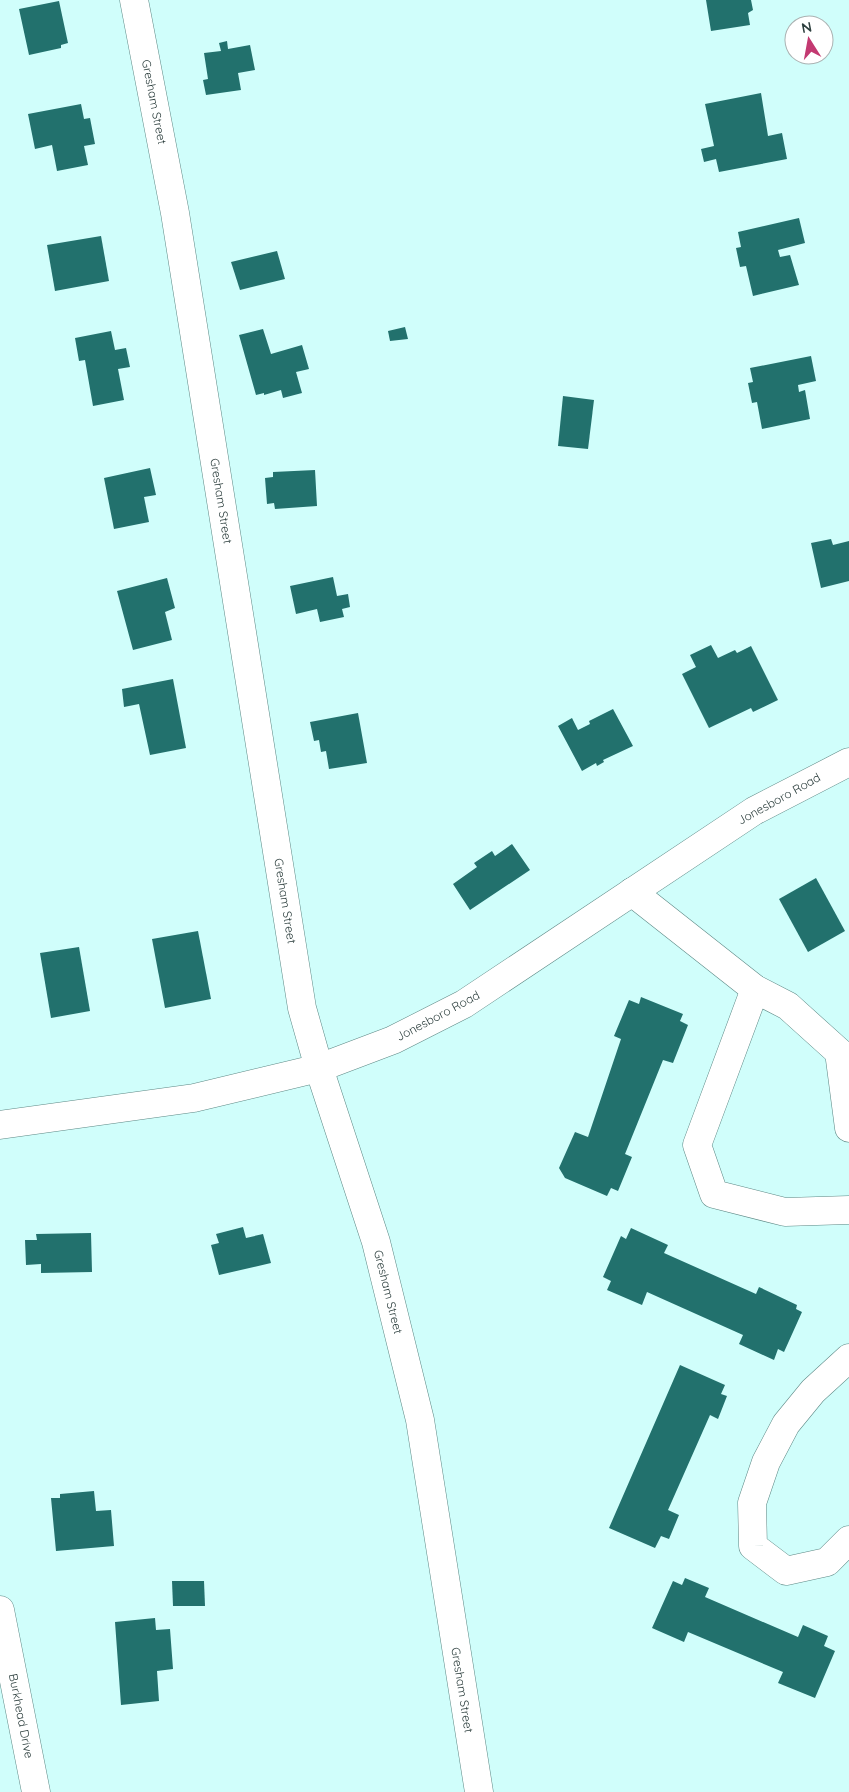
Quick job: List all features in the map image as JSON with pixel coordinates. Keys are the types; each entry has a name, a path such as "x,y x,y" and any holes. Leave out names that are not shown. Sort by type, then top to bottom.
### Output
{"street":[{"name":"Gresham Street","path":"134,0 176,223 302,1008 319,1068 376,1242 420,1420 479,1792"},
{"name":"Jonesboro Road","path":"0,1126 194,1098 319,1068 393,1040 464,1004 754,811 849,762"},
{"path":"632,892 755,989 788,1006 839,1052 849,1128"},
{"path":"755,989 697,1146 714,1194 785,1212 849,1210"},
{"path":"849,1358 813,1391 786,1424 770,1454 752,1503 753,1546 786,1571 827,1562 849,1540"},
{"name":"Burkhead Drive","path":"0,1610 36,1792"}],"building":[{"path":"706,0 751,0 753,10 748,13 750,25 711,31"},
{"path":"59,1 68,43 61,45 61,48 29,55 19,9"},
{"path":"227,41 228,49 250,45 255,70 238,73 241,90 206,95 203,80 208,79 204,53 221,51 219,43"},
{"path":"761,93 768,136 782,133 787,159 719,172 716,159 704,162 701,149 714,146 705,104"},
{"path":"81,104 84,119 90,118 95,144 84,146 88,165 57,171 52,145 35,149 28,114"},
{"path":"799,218 805,243 778,250 780,257 790,255 799,285 753,296 746,266 740,267 736,248 741,247 738,232"},
{"path":"101,236 109,281 55,291 47,245"},
{"path":"277,251 285,279 240,290 231,262"},
{"path":"405,327 408,339 390,341 388,331"},
{"path":"263,329 271,354 302,345 309,369 296,372 302,393 283,398 281,390 264,395 264,393 256,395 239,335"},
{"path":"111,331 115,350 126,348 130,367 118,369 124,400 93,406 85,360 79,361 75,338"},
{"path":"811,356 816,381 798,385 799,392 805,390 810,419 762,429 757,402 752,403 748,383 753,382 750,368"},
{"path":"563,396 594,400 588,449 558,446"},
{"path":"150,468 156,495 144,497 149,522 114,529 104,478"},
{"path":"315,470 317,506 275,509 274,503 267,504 265,478 273,477 273,472"},
{"path":"831,539 833,545 849,541 849,581 821,588 811,543"},
{"path":"333,577 337,596 348,594 350,607 342,609 344,617 320,622 317,609 296,614 290,586"},
{"path":"167,578 175,608 165,612 172,640 133,650 117,591"},
{"path":"711,645 718,658 735,650 737,653 751,646 778,700 753,712 751,708 709,728 682,674 696,667 690,655"},
{"path":"173,679 186,748 150,755 139,704 124,707 122,689"},
{"path":"613,709 633,746 603,760 604,762 597,766 596,763 582,771 558,726 572,718 578,730 590,724 589,721"},
{"path":"358,713 367,763 329,769 326,751 321,752 319,740 314,741 310,722"},
{"path":"512,844 530,870 470,910 453,884 477,867 474,863 492,851 495,856"},
{"path":"816,878 845,931 808,952 779,899"},
{"path":"198,931 211,999 165,1008 152,939"},
{"path":"79,947 90,1011 51,1018 40,953"},
{"path":"641,997 683,1014 680,1021 688,1025 673,1063 663,1060 625,1154 632,1157 618,1191 611,1188 607,1196 565,1178 559,1168 575,1132 588,1137 621,1039 614,1036 629,1000 639,1004"},
{"path":"243,1227 246,1238 263,1234 271,1263 219,1275 211,1245 219,1243 216,1234"},
{"path":"631,1228 668,1245 664,1253 756,1294 759,1287 797,1305 796,1309 802,1312 784,1352 778,1349 774,1360 739,1344 743,1335 647,1292 642,1305 607,1290 611,1281 603,1277 621,1236 626,1239"},
{"path":"91,1233 92,1272 41,1273 41,1264 26,1265 25,1240 37,1240 36,1234"},
{"path":"680,1365 725,1385 721,1394 727,1396 718,1419 710,1415 668,1510 679,1515 669,1539 661,1536 655,1548 609,1528"},
{"path":"94,1491 96,1511 111,1510 114,1546 56,1551 51,1498 60,1498 60,1494"},
{"path":"685,1578 709,1588 705,1597 798,1637 803,1625 828,1636 824,1646 835,1651 815,1698 778,1683 783,1672 688,1632 684,1642 652,1628 673,1581 682,1585"},
{"path":"172,1581 204,1581 205,1606 173,1606"},
{"path":"155,1618 156,1630 170,1629 173,1669 157,1671 159,1701 121,1705 115,1622"}]}
